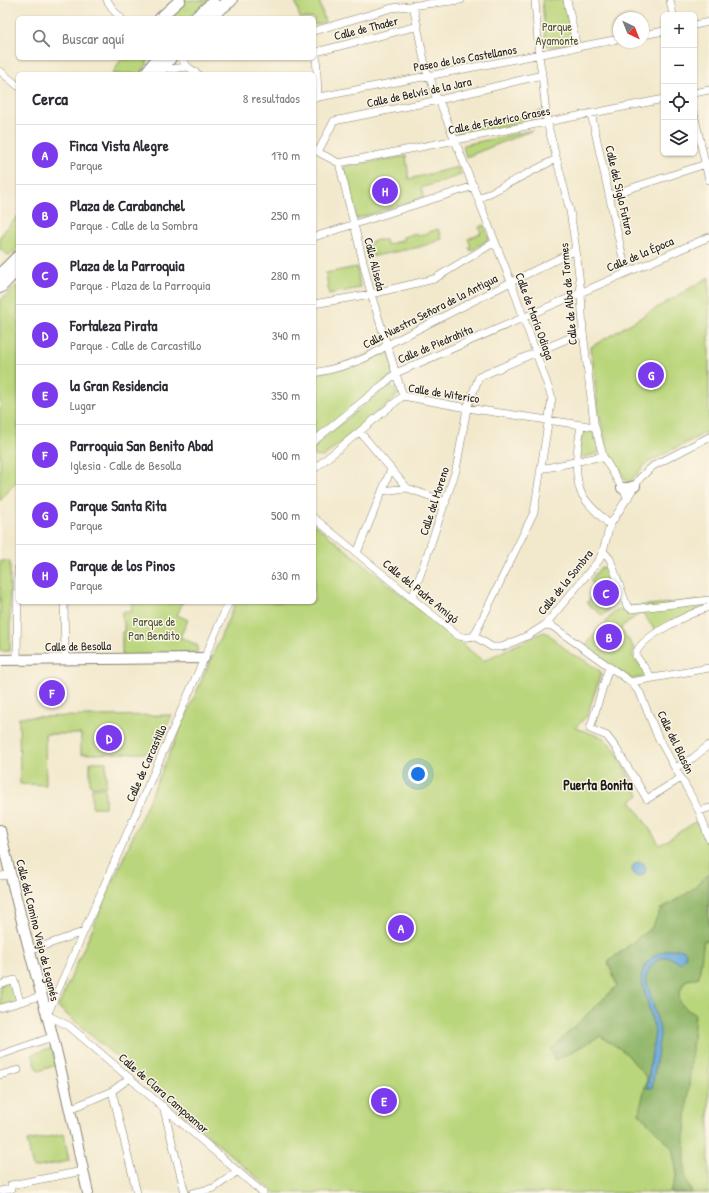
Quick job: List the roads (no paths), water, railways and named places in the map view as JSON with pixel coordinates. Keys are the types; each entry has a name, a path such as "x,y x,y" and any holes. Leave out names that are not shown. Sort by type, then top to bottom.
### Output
{"main road":[{"path":"198,16 218,0"},
{"path":"211,16 231,0"},
{"path":"147,72 150,65 161,65"},
{"path":"0,287 16,259"}],"street":[{"path":"107,0 119,16"},
{"path":"162,16 180,0"},
{"path":"316,30 392,8 461,0"},
{"name":"Calle de Alba de Tormes","path":"535,0 539,56 547,122 570,211 576,250 582,332 595,428 604,456 628,498"},
{"path":"567,0 577,48"},
{"path":"670,0 672,12"},
{"name":"Calle de María Odiaga","path":"413,5 426,70 435,95 439,100 474,186 511,282 552,398 534,512 474,636"},
{"path":"697,24 709,22"},
{"name":"Calle de Thader","path":"316,97 316,52 418,26"},
{"path":"649,34 661,32"},
{"name":"Paseo de los Castellanos","path":"316,97 539,56 613,40"},
{"path":"161,65 182,65 183,60"},
{"path":"184,60 188,67 195,72"},
{"path":"161,65 188,67"},
{"path":"184,72 188,67"},
{"path":"0,71 16,84"},
{"name":"Calle de Belvís de la Jara","path":"316,151 334,121 439,100 542,75"},
{"path":"697,92 709,90"},
{"name":"Calle de Federico Grases","path":"339,163 661,100"},
{"name":"Calle del Siglo Futuro","path":"591,114 626,272"},
{"path":"696,120 707,164 709,180"},
{"path":"316,151 339,163"},
{"path":"478,199 556,159"},
{"name":"Calle Aliseda","path":"339,163 371,294 403,396"},
{"path":"610,195 707,164"},
{"path":"316,236 474,186"},
{"name":"Calle de la Época","path":"580,293 709,237"},
{"path":"316,304 371,294 434,279 495,242"},
{"name":"Calle Nuestra Señora de la Antigua","path":"316,373 338,368 378,352 387,345 576,250"},
{"name":"Calle de Piedrahíta","path":"316,439 396,373 580,293"},
{"name":"Calle del Moreno","path":"412,599 456,470 467,408 479,377 582,332"},
{"name":"Calle de Witerico","path":"316,467 403,396 467,408 595,428"},
{"path":"581,425 576,462 580,490 590,504 610,525"},
{"path":"360,432 407,488"},
{"name":"Calle de la Sombra","path":"545,625 599,560 603,552 610,525 640,478 653,466 709,437"},
{"path":"541,467 546,468 604,456"},
{"path":"357,553 391,469"},
{"path":"622,488 635,486"},
{"path":"382,492 407,488 446,502"},
{"name":"Calle del Padre Amigó","path":"316,520 412,599 457,635 463,638 474,636 492,648 502,647 530,635 545,625"},
{"path":"603,552 610,559 627,606 631,609 709,600"},
{"path":"17,660 18,604"},
{"path":"64,604 65,659"},
{"name":"Calle de Carcastillo","path":"47,1015 228,604"},
{"path":"652,678 636,656 639,648 660,630 709,606"},
{"name":"Calle de la Sombra","path":"545,625 552,626 609,667"},
{"name":"Calle de Besolla","path":"0,660 204,658"},
{"path":"609,667 590,729 607,736 616,748 646,799 681,778"},
{"name":"Calle del Blasón","path":"609,667 631,682 640,693 657,734 674,768 699,811 709,839"},
{"path":"631,682 709,668"},
{"path":"674,768 693,758 709,745"},
{"path":"699,811 709,808"},
{"name":"Calle del Camino Viejo de Leganés","path":"0,830 5,876 29,951 47,1015 70,1109 88,1193"},
{"path":"29,951 83,932"},
{"path":"0,985 14,980 20,1002"},
{"path":"0,1008 41,996"},
{"name":"Calle de Clara Campoamor","path":"47,1015 69,1026 263,1193"},
{"path":"0,1055 52,1037"},
{"path":"0,1075 18,1070"},
{"path":"70,1109 112,1091 130,1078"},
{"path":"112,1091 137,1193"},
{"path":"163,1106 185,1193"},
{"path":"0,1191 11,1189 10,1185 83,1171"},
{"path":"193,1193 216,1191 238,1171"}],"water":[{"path":"636,862 642,862 646,866 646,872 642,876 636,876 632,872 632,866"},
{"path":"677,949 684,950 686,953 685,958 680,963 668,957 660,958 651,967 646,978 660,1030 652,1088 647,1088 655,1031 641,978 645,966 653,957 664,951"}],"place":[{"name":"Parque de los Pinos","path":"385,191"},
{"name":"Parque Santa Rita","path":"651,375"},
{"name":"Plaza de la Parroquia","path":"606,593"},
{"name":"Plaza de Carabanchel","path":"609,637"},
{"name":"Parroquia San Benito Abad","path":"52,693"},
{"name":"Fortaleza Pirata","path":"109,738"},
{"name":"Finca Vista Alegre","path":"401,928"},
{"name":"la Gran Residencia","path":"384,1101"}],"district":[{"name":"Puerta Bonita","path":"598,784"}],"park label":[{"name":"Parque Ayamonte","path":"557,33"},
{"name":"Parque de Pan Bendito","path":"154,628"}]}
